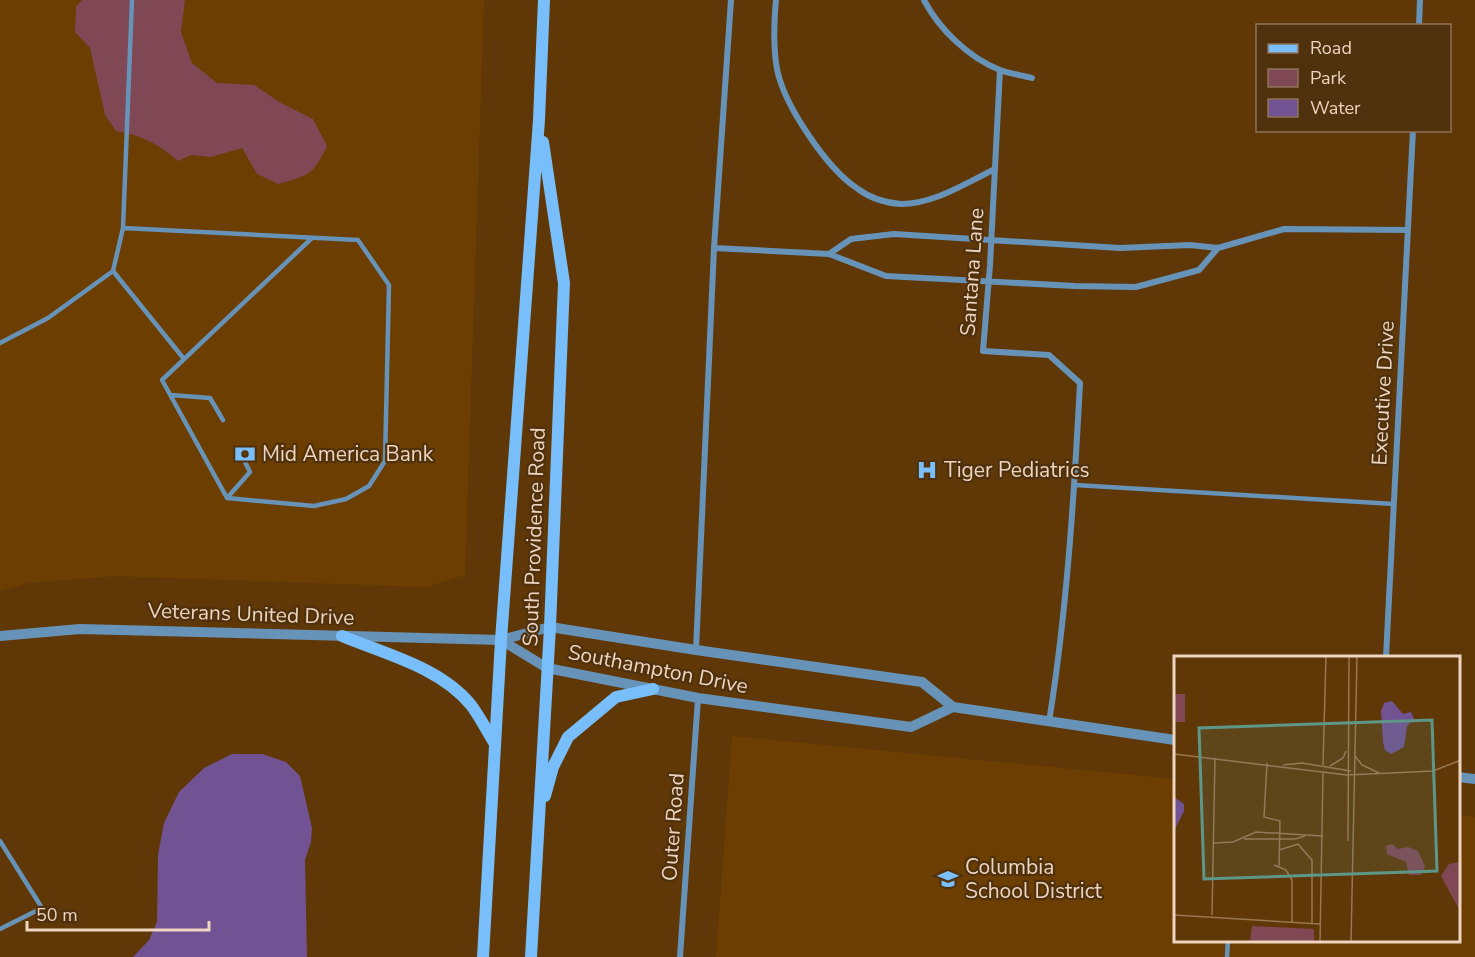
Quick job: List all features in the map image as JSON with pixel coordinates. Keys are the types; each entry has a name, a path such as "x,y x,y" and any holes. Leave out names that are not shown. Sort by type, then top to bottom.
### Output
{"main road":[{"name":"South Providence Road","path":"483,957 501,640 540,120 544,0"},
{"name":"South Providence Road","path":"531,957 548,668 564,283 540,120"},
{"path":"342,636 427,671 454,688 471,705 495,744"},
{"path":"539,818 554,767 568,737 616,697 653,689"}],"street":[{"path":"696,650 714,248 731,0"},
{"path":"776,0 774,21 777,69 787,99 830,165 857,189 877,200 900,204 920,202 941,195 995,170"},
{"path":"924,0 938,24 956,43 1000,70 1032,78"},
{"path":"1419,24 1420,0"},
{"name":"Santana Lane","path":"1000,70 983,351 1049,355 1080,383 1075,485 1059,659 1049,722"},
{"name":"Executive Drive","path":"1386,656 1413,132"},
{"path":"829,254 851,239 894,234 1120,248 1190,245 1218,248 1284,229 1408,230"},
{"path":"714,248 829,254 886,276 1136,287 1200,270 1218,248"},
{"name":"Southampton Drive","path":"550,627 922,682 953,707 911,726 698,699 548,668 501,640 550,627"},
{"name":"Veterans United Drive","path":"0,636 80,629 501,640"},
{"name":"Outer Road","path":"681,957 698,699"},
{"path":"953,707 1174,740"},
{"path":"1460,777 1475,779"}],"lane":[{"path":"0,343 48,318 113,271 123,228 132,0"},
{"path":"123,228 358,240 389,285 385,461 369,486 346,499 314,506 227,498"},
{"path":"227,498 162,380 312,238"},
{"path":"113,271 184,359"},
{"path":"171,395 210,398 223,420"},
{"path":"227,498 250,472 245,462"},
{"path":"1075,485 1394,504"},
{"path":"0,842 42,908 0,929"},
{"path":"0,858 8,854"},
{"path":"1227,957 1228,942"}],"shaded area":[{"path":"0,0 484,0 465,575 427,587 116,576 28,583 0,591"},
{"name":"Columbia School District","path":"732,736 1174,779 1174,942 1460,942 1460,815 1475,817 1475,957 716,957"}],"green space":[{"path":"82,0 185,0 181,32 192,63 217,83 254,85 281,103 313,119 327,146 318,163 304,176 278,184 257,174 242,148 211,157 191,155 178,161 149,141 116,131 105,115 90,48 75,32 76,7"}],"water":[{"path":"232,754 262,754 286,762 300,776 312,828 311,842 305,860 307,957 133,957 149,940 157,922 158,855 164,823 179,792 204,768"}],"place":[{"name":"Mid America Bank","path":"245,454"},
{"name":"Tiger Pediatrics","path":"927,470"},
{"name":"Columbia School District","path":"948,879"}]}
